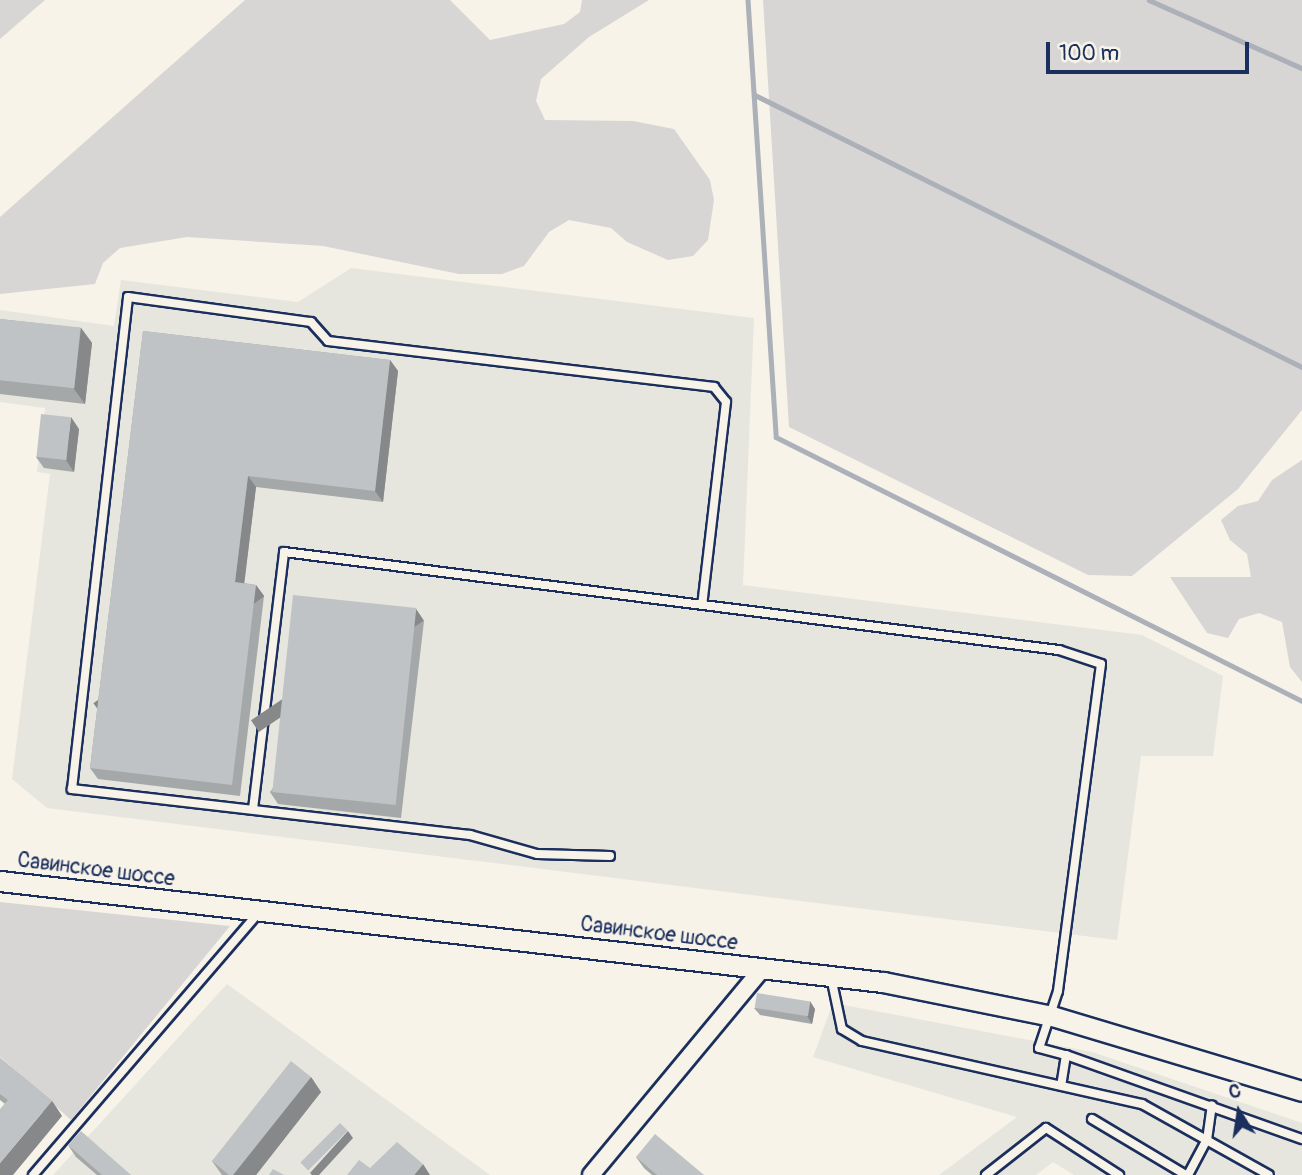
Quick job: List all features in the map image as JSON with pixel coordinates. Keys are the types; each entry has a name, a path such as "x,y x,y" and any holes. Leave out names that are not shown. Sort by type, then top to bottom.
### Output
{"street":[{"name":"Савинское шоссе","path":"0,881 831,977 1052,1016 1302,1091"},
{"path":"591,1175 762,969"}],"lane":[{"path":"610,856 537,854 470,835 72,789 128,297 311,322 328,341 714,387 726,402 702,605"},
{"path":"253,809 284,552 1059,650 1101,664 1052,1016 1040,1048 1212,1104 1302,1139"},
{"path":"39,1173 259,911"},
{"path":"831,977 842,1029 862,1041 1142,1104 1269,1175"},
{"path":"1061,1086 1066,1055"},
{"path":"1092,1119 1187,1175 1208,1140 1212,1104"},
{"path":"986,1175 1046,1128 1119,1175"}],"shaded area":[{"path":"0,0 45,0 0,39"},
{"path":"245,0 450,0 490,40 564,24 580,12 582,0 649,0 589,37 541,79 536,101 545,120 633,121 674,129 710,180 714,200 708,240 693,256 668,260 627,242 611,228 569,220 549,232 524,266 502,274 459,274 323,246 187,237 120,248 103,263 95,284 0,294 0,217"},
{"path":"763,0 1302,0 1302,410 1238,489 1132,576 1088,575 789,427"},
{"path":"351,268 754,318 743,585 1142,635 1223,676 1213,756 1141,756 1117,940 47,808 12,779 50,474 37,472 45,408 0,402 0,310 114,326 121,280 298,302"},
{"path":"1302,460 1302,682 1290,667 1282,622 1259,613 1239,619 1228,638 1207,633 1170,577 1251,577 1247,554 1230,540 1221,520 1238,506 1258,501 1272,480"},
{"path":"0,902 230,926 71,1120 0,1057"},
{"path":"227,984 490,1175 53,1175"},
{"path":"833,1003 1092,1052 1302,1123 1302,1175 1074,1175 1053,1162 1036,1175 939,1175 1017,1117 813,1057"}],"building":[{"path":"0,319 81,327 74,388 0,380"},
{"path":"143,331 390,360 375,491 248,476 235,582 256,585 232,785 90,768"},
{"path":"41,414 71,417 66,460 37,457"},
{"path":"293,595 416,608 396,805 272,792"},
{"path":"757,993 810,1001 808,1016 755,1008"},
{"path":"0,1058 52,1101 0,1163 0,1109 8,1100 0,1094"},
{"path":"291,1061 311,1077 233,1175 229,1175 212,1161"},
{"path":"340,1123 348,1131 308,1170 300,1163"},
{"path":"81,1131 131,1175 102,1175 68,1145"},
{"path":"655,1134 704,1175 657,1175 636,1157"},
{"path":"397,1142 423,1164 414,1175 347,1175 359,1160 370,1168"},
{"path":"273,1169 284,1175 269,1175"}],"waterway":[{"path":"748,0 776,437 1302,701"},
{"path":"1149,0 1302,68"},
{"path":"755,95 1302,367"}]}
